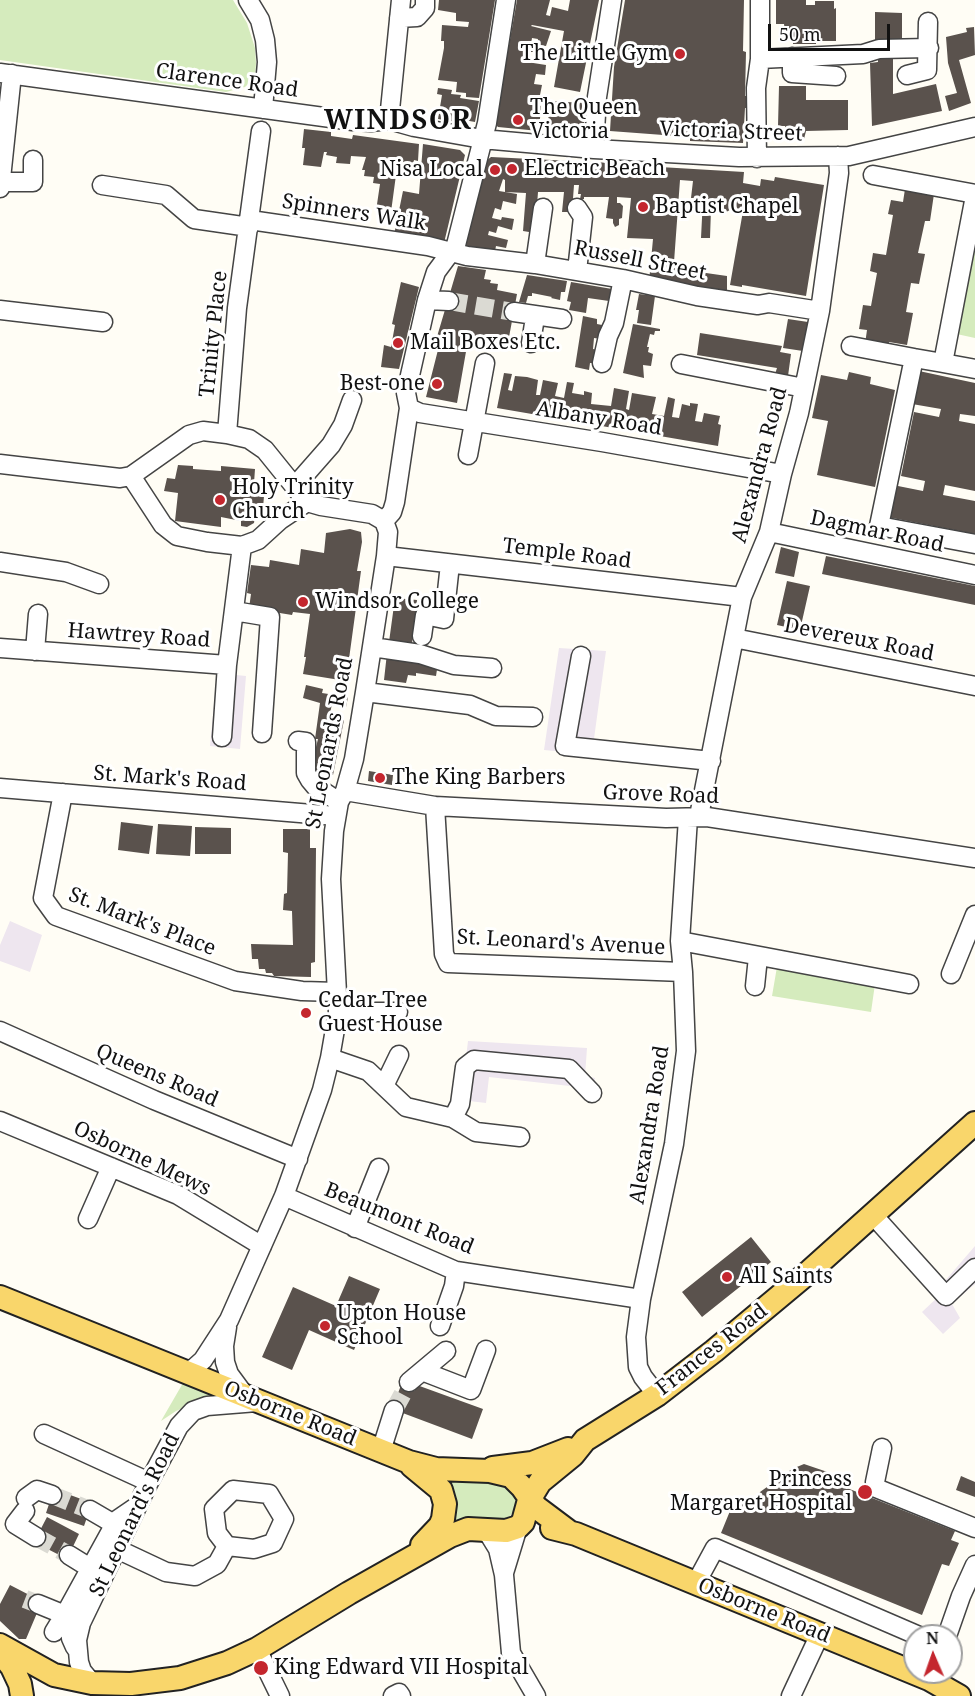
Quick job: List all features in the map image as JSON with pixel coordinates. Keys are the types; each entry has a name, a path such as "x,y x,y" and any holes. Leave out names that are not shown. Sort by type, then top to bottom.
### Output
{"main road":[{"name":"Frances Road","path":"518,1527 525,1518 529,1500 546,1475 573,1455 585,1440 657,1395 810,1272 975,1123"},
{"name":"Osborne Road","path":"0,1297 409,1462 436,1469 476,1470 511,1476 522,1486 529,1500 541,1513 568,1531 903,1665"},
{"path":"476,1470 532,1462 556,1454 585,1440"},
{"path":"0,1645 54,1675 99,1689 139,1688 227,1663 257,1649 398,1565 432,1536 440,1526 445,1512 441,1490 415,1470 409,1462"},
{"name":"Osborne Road","path":"398,1565 468,1529 506,1531 518,1527 534,1526 568,1531"},
{"path":"0,1652 12,1667 20,1684 22,1696"},
{"name":"Osborne Road","path":"942,1684 959,1696"}],"street":[{"path":"249,0 260,20 265,40 267,62 263,109"},
{"path":"389,120 400,9 417,17 425,8 425,0"},
{"name":"St Leonards Road","path":"185,1372 203,1360 229,1320 284,1196 322,1090 330,1058 338,1012 331,879 340,803 354,759 386,556 388,532 384,521 392,512 395,502 409,408 407,384 428,300 436,272 456,245 487,123 506,0"},
{"path":"594,149 597,97 612,0"},
{"path":"757,158 751,88 760,59 760,0"},
{"path":"907,75 927,70 928,22"},
{"path":"760,59 863,54 879,49 929,48"},
{"path":"792,57 792,73 836,76"},
{"path":"0,188 6,74"},
{"name":"Clarence Road","path":"6,74 353,121 389,120 414,127 482,139"},
{"name":"Victoria Street","path":"482,139 594,149 757,158 849,156 975,127"},
{"name":"Trinity Place","path":"227,434 237,308 261,131"},
{"name":"Alexandra Road","path":"657,1395 643,1377 638,1366 636,1337 674,1144 686,1051 680,941 693,817 711,761 742,597 769,532 799,413 820,311 828,205 839,173 838,156"},
{"path":"1,182 33,182 33,160"},
{"path":"873,175 975,195 943,363"},
{"name":"Spinners Walk","path":"102,185 166,195 194,219 249,223 428,246 452,252"},
{"path":"535,264 543,208"},
{"path":"577,208 583,217 577,271"},
{"name":"Russell Street","path":"452,252 623,279 696,296 758,305 769,303 820,311"},
{"path":"602,363 608,336 614,323 623,279"},
{"path":"428,300 449,301"},
{"path":"0,310 103,322"},
{"path":"514,312 562,319"},
{"path":"531,343 535,316"},
{"path":"851,346 975,369"},
{"path":"914,358 879,526 975,544"},
{"path":"468,455 485,363"},
{"path":"681,364 804,388"},
{"path":"295,486 331,445 344,425 352,400"},
{"name":"Albany Road","path":"409,408 420,413 782,474"},
{"path":"0,464 120,478 130,476 189,435 203,431 227,434 249,439 265,450 307,501 321,506 372,514 384,521"},
{"path":"130,476 162,525 177,536 242,546 258,540 280,520 307,501"},
{"name":"Dagmar Road","path":"769,532 975,575"},
{"name":"Hawtrey Road","path":"0,648 227,665 242,546"},
{"name":"Temple Road","path":"386,556 742,597"},
{"path":"0,562 66,572 99,584"},
{"path":"422,636 425,615 444,619 450,564"},
{"path":"234,611 270,617 262,733"},
{"path":"34,651 38,614"},
{"name":"Devereux Road","path":"734,638 975,686"},
{"path":"372,647 420,654 454,665 492,668"},
{"path":"580,656 565,746 711,761"},
{"path":"222,737 227,665"},
{"path":"365,692 470,705 496,716 533,717"},
{"path":"298,741 306,742 306,773 310,780 340,803"},
{"name":"St. Mark's Road","path":"0,788 63,793 340,803"},
{"name":"St. Mark's Place","path":"63,793 43,898 56,916 235,981 302,991 337,992"},
{"name":"Grove Road","path":"340,803 666,818 693,817 975,858"},
{"name":"St. Leonard's Avenue","path":"435,806 444,954 448,963 683,972"},
{"path":"951,974 975,915"},
{"path":"680,941 909,984"},
{"path":"755,986 758,957"},
{"path":"338,1012 398,1012"},
{"name":"Queens Road","path":"0,1031 154,1100 298,1159"},
{"path":"384,1086 399,1055"},
{"path":"330,1058 368,1071 406,1107 453,1118 476,1132 520,1137"},
{"path":"453,1118 460,1104 465,1067 474,1060 569,1070 592,1093"},
{"name":"Osborne Mews","path":"1,1124 178,1195 262,1246"},
{"path":"88,1219 111,1167"},
{"path":"355,1228 379,1168"},
{"name":"Beaumont Road","path":"284,1196 456,1271 642,1299"},
{"path":"873,1215 946,1296 975,1268"},
{"path":"440,1326 454,1286 456,1271"},
{"name":"St Leonards Road","path":"229,1320 224,1346 225,1362 229,1374 252,1399"},
{"path":"446,1351 415,1377 471,1390 486,1350"},
{"name":"St Leonard's Road","path":"77,1651 81,1623 149,1482 179,1426 194,1411 207,1406 252,1399"},
{"path":"381,1451 394,1410"},
{"path":"44,1434 149,1482"},
{"path":"882,1448 874,1482 876,1488 975,1528"},
{"path":"36,1537 15,1524 25,1505 37,1490 52,1495"},
{"path":"54,1632 114,1524 128,1511 138,1506"},
{"path":"90,1510 114,1524"},
{"path":"504,1575 518,1527"},
{"path":"484,1530 498,1549 504,1575 511,1653 536,1696"},
{"path":"117,1549 166,1572 195,1576 217,1564 227,1546"},
{"path":"696,1583 715,1548 903,1629"},
{"path":"69,1555 90,1568"},
{"path":"951,1624 975,1565"},
{"path":"38,1604 67,1612"},
{"path":"67,1612 70,1638 77,1651 82,1671 99,1689"},
{"path":"791,1696 820,1634"},
{"path":"257,1649 280,1696"},
{"path":"393,1696 399,1693 401,1696"}],"shaded area":[{"path":"559,648 606,651 593,746 696,755 704,748 700,765 544,750"},
{"path":"217,673 246,676 240,749 210,746"},
{"path":"10,921 42,935 30,972 0,961 0,945"},
{"path":"468,1041 587,1048 585,1076 595,1078 594,1084 579,1087 489,1077 486,1103 461,1100"},
{"path":"888,1228 944,1282 975,1246 975,1284 952,1304 960,1318 943,1334 922,1312 939,1296 878,1236"}],"green space":[{"path":"0,0 233,0 247,23 255,48 255,77 245,87 226,92 0,60"},
{"path":"975,231 975,338 952,333"},
{"path":"778,961 876,977 871,1012 772,996"},
{"path":"183,1383 214,1396 214,1398 194,1403 161,1421"},
{"path":"498,1478 517,1497 515,1509 510,1516 502,1520 453,1520 447,1482 449,1479"}],"building":[{"path":"439,0 495,0 479,98 466,97 466,93 456,92 457,82 438,80 444,48 444,41 441,41 442,25 468,27 469,22 456,21 456,13 438,10"},
{"path":"517,0 550,0 546,15 550,16 552,7 568,11 570,0 599,0 580,92 554,87 564,31 531,26 551,31 546,46 537,45 538,39 532,38 531,45 542,48 541,52 529,52 527,62 546,65 545,75 536,74 534,84 542,85 538,105 541,106 539,131 498,127 495,124"},
{"path":"625,0 744,0 743,51 746,52 747,108 745,108 743,143 690,141 690,137 610,131 614,67"},
{"path":"776,0 806,0 806,5 815,5 815,1 834,1 836,41 793,44 793,30 785,31 784,24 776,24"},
{"path":"875,12 902,13 902,44 875,44"},
{"path":"974,27 975,55 959,60 971,103 949,111 945,96 957,93 948,63 946,37 967,32 966,28"},
{"path":"878,55 893,56 893,94 936,84 942,111 872,126 870,63 878,62"},
{"path":"779,86 806,86 806,100 848,100 848,130 806,131 804,139 797,139 795,136 786,137 785,126 778,126"},
{"path":"438,88 452,90 451,94 461,95 460,98 479,101 475,122 464,120 464,123 438,119 442,95 437,94"},
{"path":"549,101 585,103 584,130 548,129"},
{"path":"304,129 331,132 331,136 352,139 353,135 419,144 418,161 414,160 411,177 396,175 391,212 376,211 380,184 373,183 374,177 364,176 365,170 362,170 366,157 351,156 350,164 336,163 337,157 326,155 327,152 324,152 321,167 303,165"},
{"path":"423,144 460,150 465,155 444,243 394,235 403,191 419,194"},
{"path":"491,157 612,163 611,169 634,171 634,169 660,171 660,167 744,172 743,183 760,186 761,179 774,181 775,177 824,185 806,296 730,285 743,211 726,212 711,209 710,238 701,238 703,198 691,198 693,181 680,180 674,262 678,265 678,269 727,276 727,295 649,282 653,239 627,238 631,198 617,197 617,203 623,206 622,218 619,219 619,225 615,227 613,219 606,218 609,197 580,199 579,185 574,185 572,212 562,212 564,192 538,192 535,233 523,231 526,193 505,192 517,194 516,204 503,201 501,210 495,208 492,218 514,219 512,230 498,226 496,233 489,231 488,235 508,240 506,248 496,246 494,256 465,250 486,161","holes":["503,179 505,180 505,192 499,191","657,202 667,203 666,214 655,213"]},
{"path":"905,189 934,194 930,221 925,221 918,253 925,254 919,284 911,283 906,312 913,313 907,345 889,342 888,348 865,344 867,330 859,329 863,305 871,306 877,273 870,271 873,253 886,255 893,215 888,214 891,200 903,202"},
{"path":"458,266 486,270 484,279 498,284 497,290 517,294 507,348 476,342 475,348 467,346 457,403 426,397 440,342 436,340"},
{"path":"527,275 567,281 565,292 561,292 560,300 532,293 532,296 528,296 526,303 519,302"},
{"path":"401,282 419,287 399,369 381,367 384,345 391,347 395,325 392,324"},
{"path":"571,282 618,290 616,302 588,298 586,313 569,310 571,302 567,301"},
{"path":"639,294 655,296 651,325 637,323 639,310 636,310"},
{"path":"583,316 597,319 597,324 602,325 601,339 594,338 593,349 598,350 596,363 590,363 589,370 575,367"},
{"path":"788,319 808,322 803,351 783,348"},
{"path":"633,324 660,329 660,331 655,331 654,335 650,334 647,347 649,347 648,352 653,354 651,366 643,365 644,378 623,373"},
{"path":"700,333 782,346 780,352 791,354 788,376 775,374 777,368 697,355"},
{"path":"919,371 975,383 975,416 960,414 959,421 975,424 975,491 945,485 943,495 975,501 975,534 887,517 893,485 923,491 925,481 901,476 914,412 939,417 941,409 912,404"},
{"path":"849,372 871,377 870,384 895,390 875,487 817,475 828,421 812,418 821,375 847,380"},
{"path":"504,373 512,374 508,390 512,391 515,376 527,377 538,380 536,395 540,395 543,380 558,383 555,396 564,398 567,382 574,383 572,393 584,395 584,391 592,393 591,404 611,406 614,388 629,391 626,409 629,410 632,393 656,397 652,414 664,416 668,397 675,399 672,417 679,418 682,404 690,406 690,403 698,404 695,421 702,422 704,413 720,416 718,446 497,408"},
{"name":"Holy Trinity Church","path":"178,465 193,466 193,469 221,471 221,466 255,469 254,483 265,484 263,508 256,507 254,523 247,527 241,526 241,521 221,517 221,527 175,521 178,493 164,491 167,478 175,479"},
{"name":"Windsor College","path":"350,529 361,532 362,542 357,571 361,571 346,681 303,674 310,614 293,612 292,615 249,608 251,594 247,593 251,565 269,567 270,560 299,565 301,549 324,553 326,533"},
{"path":"781,547 799,552 794,577 775,573"},
{"path":"826,556 975,586 975,605 822,574"},
{"path":"787,581 810,586 800,630 777,625"},
{"path":"395,598 417,600 412,644 389,642"},
{"path":"387,653 438,663 436,676 416,673 416,676 408,675 406,683 384,680"},
{"path":"306,685 323,689 322,693 348,697 346,707 332,704 329,718 344,720 333,775 310,771 318,739 315,739 320,703 303,698"},
{"name":"The King Barbers","path":"369,771 393,775 392,785 368,781"},
{"path":"121,822 153,826 149,854 118,850"},
{"path":"158,824 192,826 190,856 156,854"},
{"path":"195,827 231,828 231,854 195,854"},
{"path":"283,829 310,829 310,848 316,848 315,962 311,963 311,977 274,976 272,973 266,973 265,969 259,969 258,959 252,959 251,944 293,945 292,911 283,910 284,894 287,893 288,853 283,852"},
{"name":"All Saints","path":"751,1237 771,1262 702,1317 682,1292"},
{"path":"349,1276 380,1289 354,1350 309,1330 292,1370 262,1357 293,1287 336,1306"},
{"path":"403,1380 483,1409 472,1439 392,1409"},
{"path":"804,1464 851,1480 847,1488 955,1531 951,1540 959,1543 949,1566 942,1564 922,1615 721,1533 730,1511 749,1498 757,1502 760,1492 792,1469"},
{"path":"961,1476 975,1482 975,1497 956,1490"},
{"path":"54,1489 92,1503 84,1526 46,1513"},
{"path":"47,1517 79,1534 67,1559 34,1542"},
{"path":"10,1585 39,1600 37,1613 26,1639 19,1639 0,1621 0,1604"}],"tunnel":[{"path":"449,301 514,312"},
{"path":"394,1410 409,1382"},
{"path":"52,1495 90,1510"},
{"path":"36,1537 69,1555"},
{"path":"25,1599 38,1604"}],"place":[{"name":"The Little Gym","path":"680,54"},
{"name":"The Queen Victoria","path":"518,120"},
{"name":"Electric Beach","path":"512,169"},
{"name":"Nisa Local","path":"495,170"},
{"name":"Baptist Chapel","path":"643,207"},
{"name":"Mail Boxes Etc.","path":"398,343"},
{"name":"Best-one","path":"437,384"},
{"name":"Holy Trinity Church","path":"220,500"},
{"name":"Windsor College","path":"303,602"},
{"name":"The King Barbers","path":"380,778"},
{"name":"Cedar Tree Guest House","path":"306,1013"},
{"name":"All Saints","path":"727,1277"},
{"name":"Upton House School","path":"325,1326"},
{"name":"Princess Margaret Hospital","path":"865,1492"},
{"name":"King Edward VII Hospital","path":"261,1668"}],"district":[{"name":"WINDSOR","path":"398,121"}]}
